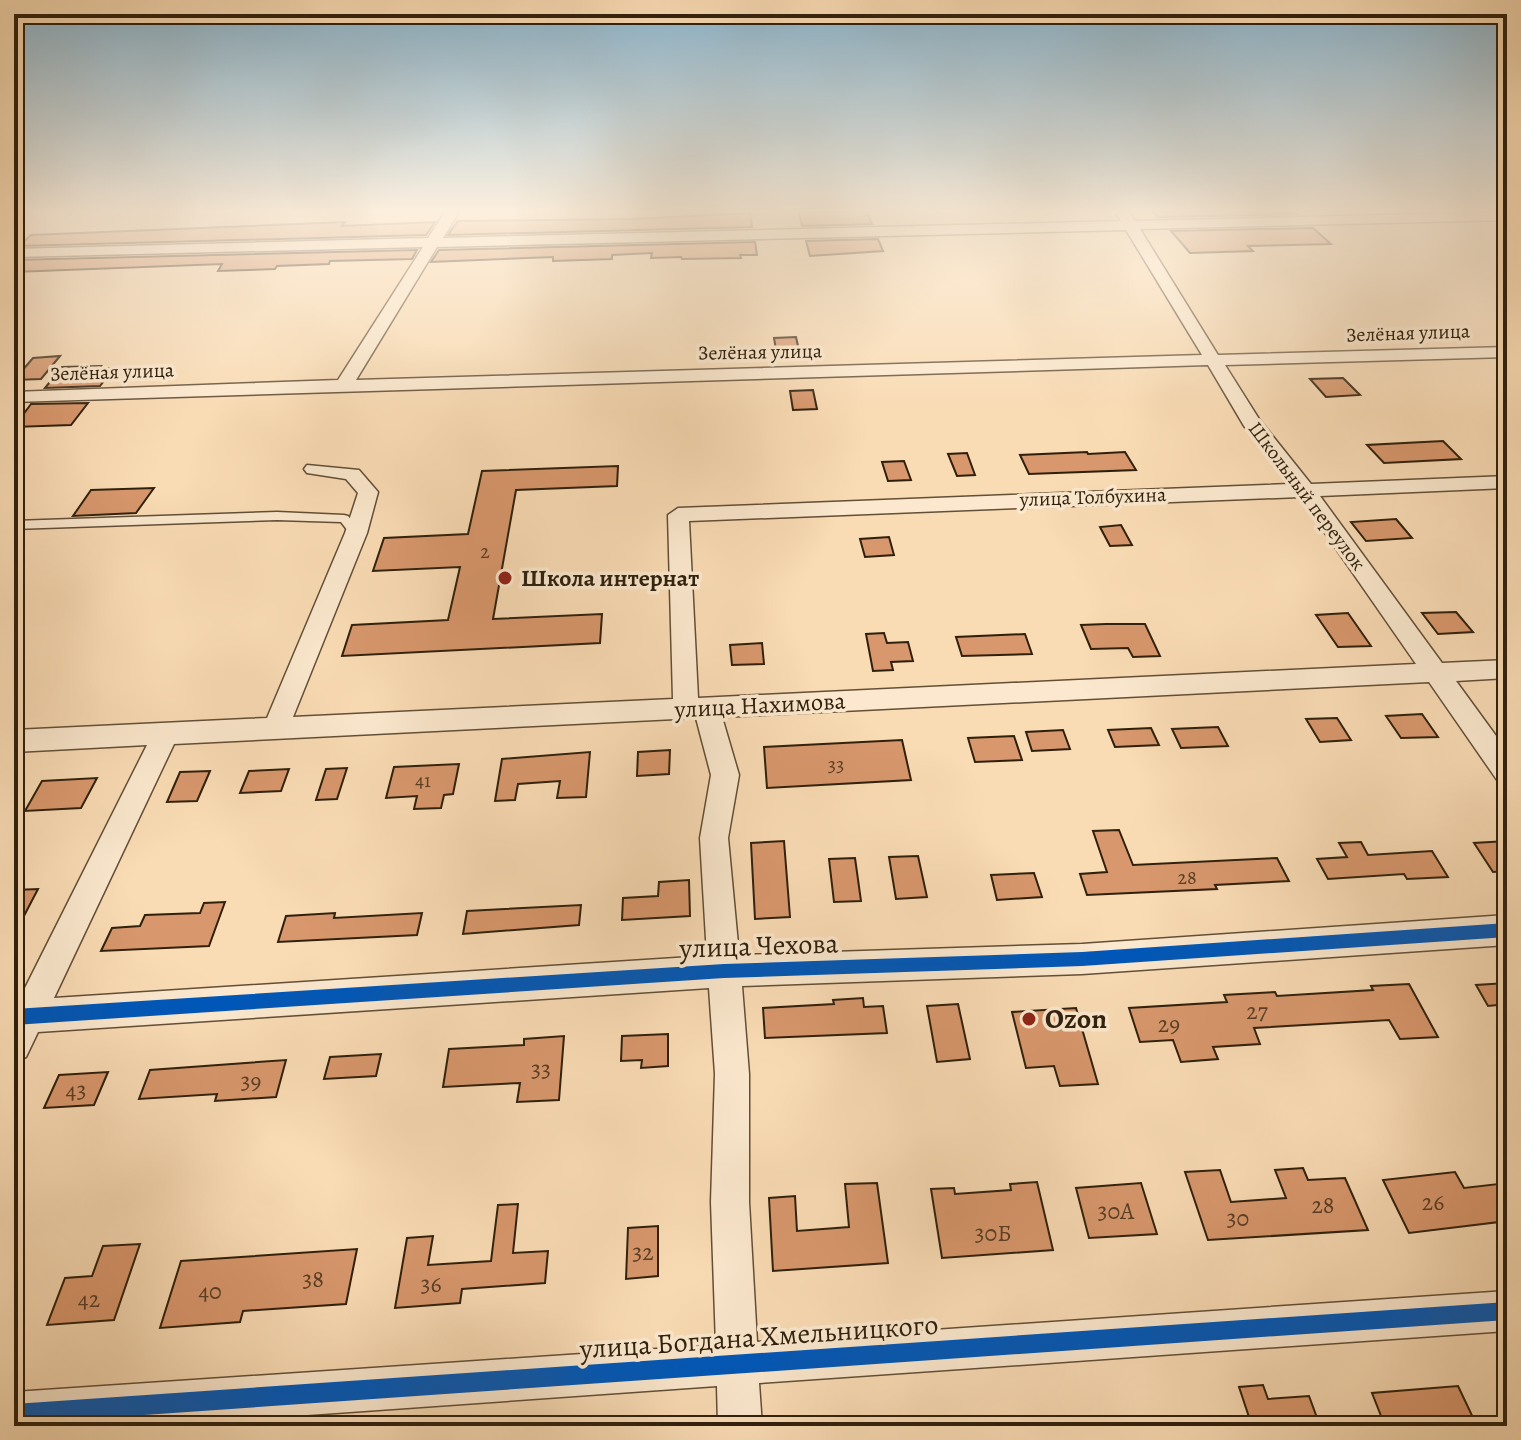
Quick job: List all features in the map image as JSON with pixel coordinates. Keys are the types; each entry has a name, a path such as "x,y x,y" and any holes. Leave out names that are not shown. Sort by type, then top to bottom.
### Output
{"street":[{"path":"344,385 409,279"},
{"name":"Школьный переулок","path":"1162,279 1251,422 1304,488 1507,772"},
{"name":"Зелёная улица","path":"14,397 1507,352"},
{"path":"276,727 356,533 368,492 352,474 314,469"},
{"name":"улица Толбухина","path":"696,708 678,515 1507,482"},
{"name":"улица Нахимова","path":"14,741 1507,669"},
{"path":"696,708 725,775 714,838 732,1074 730,1202 740,1426"},
{"path":"14,1045 21,1017 165,735"},
{"name":"улица Чехова","path":"21,1017 724,971 1082,959 1507,930"},
{"name":"улица Богдана Хмельницкого","path":"14,1414 1507,1311"}],"lane":[{"path":"14,525 277,516 344,519 356,533"}],"building":[{"path":"796,337 800,355 777,356 774,338"},
{"path":"60,356 41,379 14,380 33,358"},
{"path":"101,366 99,369 114,368 100,386 45,388 62,367"},
{"path":"1343,378 1360,395 1326,397 1310,379"},
{"path":"813,390 817,409 793,410 790,391"},
{"path":"88,403 71,425 14,427 31,404"},
{"path":"1443,441 1461,459 1384,463 1367,445"},
{"path":"1125,452 1136,470 1029,474 1020,455"},
{"path":"967,453 975,475 957,476 948,454"},
{"path":"904,461 911,480 888,481 882,462"},
{"path":"618,466 617,486 516,490 493,619 602,614 600,643 342,656 352,625 448,620 460,567 373,571 384,538 468,534 482,471"},
{"path":"154,488 136,513 73,516 91,490"},
{"path":"1396,519 1412,538 1366,541 1351,522"},
{"path":"1121,525 1132,545 1110,546 1100,527"},
{"path":"889,537 894,555 865,557 860,539"},
{"path":"1456,612 1473,632 1438,634 1422,613"},
{"path":"1348,613 1371,646 1338,647 1316,615"},
{"path":"1145,624 1160,656 1133,657 1128,648 1091,649 1081,625"},
{"path":"884,633 887,643 908,642 913,661 891,662 893,670 873,671 866,634"},
{"path":"1025,634 1032,654 962,656 956,637"},
{"path":"762,643 764,664 732,665 730,645"},
{"path":"1422,714 1438,737 1401,738 1386,716"},
{"path":"1337,718 1351,740 1320,742 1306,719"},
{"path":"1218,727 1228,746 1181,748 1172,729"},
{"path":"1151,728 1159,745 1115,747 1108,730"},
{"path":"1063,730 1070,749 1032,751 1026,732"},
{"path":"1014,736 1022,760 975,762 968,738"},
{"path":"902,740 911,780 767,788 764,747"},
{"path":"670,750 669,774 637,776 638,752"},
{"path":"590,752 586,797 557,798 560,781 518,784 515,800 495,801 502,759"},
{"path":"459,764 453,794 444,795 441,808 414,809 417,796 386,798 394,767"},
{"path":"347,768 337,799 316,800 326,769"},
{"path":"289,769 281,791 240,793 249,771"},
{"path":"210,771 197,801 167,802 180,772"},
{"path":"97,778 81,808 25,811 42,781"},
{"path":"1119,830 1133,865 1277,858 1289,881 1215,885 1217,889 1087,895 1080,874 1107,872 1093,831"},
{"path":"784,841 790,917 755,919 751,843"},
{"path":"1507,841 1507,871 1493,872 1474,843"},
{"path":"1361,842 1368,855 1432,851 1448,877 1407,879 1404,874 1328,879 1317,859 1347,857 1339,843"},
{"path":"918,856 927,897 896,899 889,857"},
{"path":"855,858 861,901 834,902 829,859"},
{"path":"1034,873 1042,897 997,900 991,875"},
{"path":"689,880 690,916 622,920 623,898 658,896 659,882"},
{"path":"38,889 14,935 14,890"},
{"path":"225,902 209,946 101,951 112,928 140,926 145,915 200,913 204,903"},
{"path":"581,905 579,925 463,934 467,911"},
{"path":"335,913 334,918 422,913 417,935 278,942 286,916"},
{"path":"1507,983 1507,1004 1488,1006 1476,985"},
{"path":"1409,984 1438,1037 1400,1039 1389,1020 1254,1028 1260,1044 1213,1047 1218,1059 1181,1062 1173,1040 1140,1042 1129,1008 1227,1002 1224,995 1275,992 1277,996 1373,990 1371,986"},
{"path":"863,998 864,1007 883,1006 887,1033 765,1038 763,1008 834,1004 833,1000"},
{"path":"958,1004 970,1059 937,1062 927,1006"},
{"path":"1076,1008 1098,1084 1060,1086 1054,1066 1026,1068 1012,1012"},
{"path":"668,1034 668,1066 641,1068 642,1060 621,1061 622,1036"},
{"path":"564,1036 559,1100 517,1102 520,1083 443,1087 449,1049 524,1045 524,1039"},
{"path":"381,1054 376,1076 324,1079 330,1057"},
{"path":"286,1060 276,1097 215,1101 217,1094 139,1099 150,1070"},
{"path":"108,1072 94,1105 44,1108 59,1075"},
{"path":"1303,1168 1308,1180 1345,1178 1368,1230 1208,1240 1185,1172 1220,1170 1231,1202 1286,1198 1275,1170"},
{"path":"1455,1172 1464,1188 1507,1183 1507,1221 1409,1233 1383,1180"},
{"path":"1037,1182 1053,1250 942,1258 931,1189 954,1188 955,1194 1011,1190 1010,1184"},
{"path":"877,1183 888,1263 773,1271 769,1198 795,1196 797,1231 849,1227 845,1184"},
{"path":"1141,1183 1157,1234 1089,1238 1076,1188"},
{"path":"518,1204 513,1253 548,1251 545,1283 462,1289 460,1303 395,1308 407,1238 433,1236 428,1265 491,1261 498,1205"},
{"path":"658,1226 658,1276 626,1279 628,1228"},
{"path":"140,1244 114,1320 47,1325 65,1278 92,1276 103,1246"},
{"path":"357,1249 346,1304 243,1311 240,1322 160,1328 181,1261"},
{"path":"1263,1385 1268,1399 1309,1396 1320,1426 1252,1426 1239,1387"},
{"path":"1458,1386 1477,1426 1385,1426 1372,1393"}],"cycle path":[{"path":"14,1017 724,971 1082,959 1507,930"},
{"path":"14,1414 1507,1311"}],"place":[{"name":"Школа интернат","path":"505,578"},
{"name":"Ozon","path":"1029,1019"}]}
